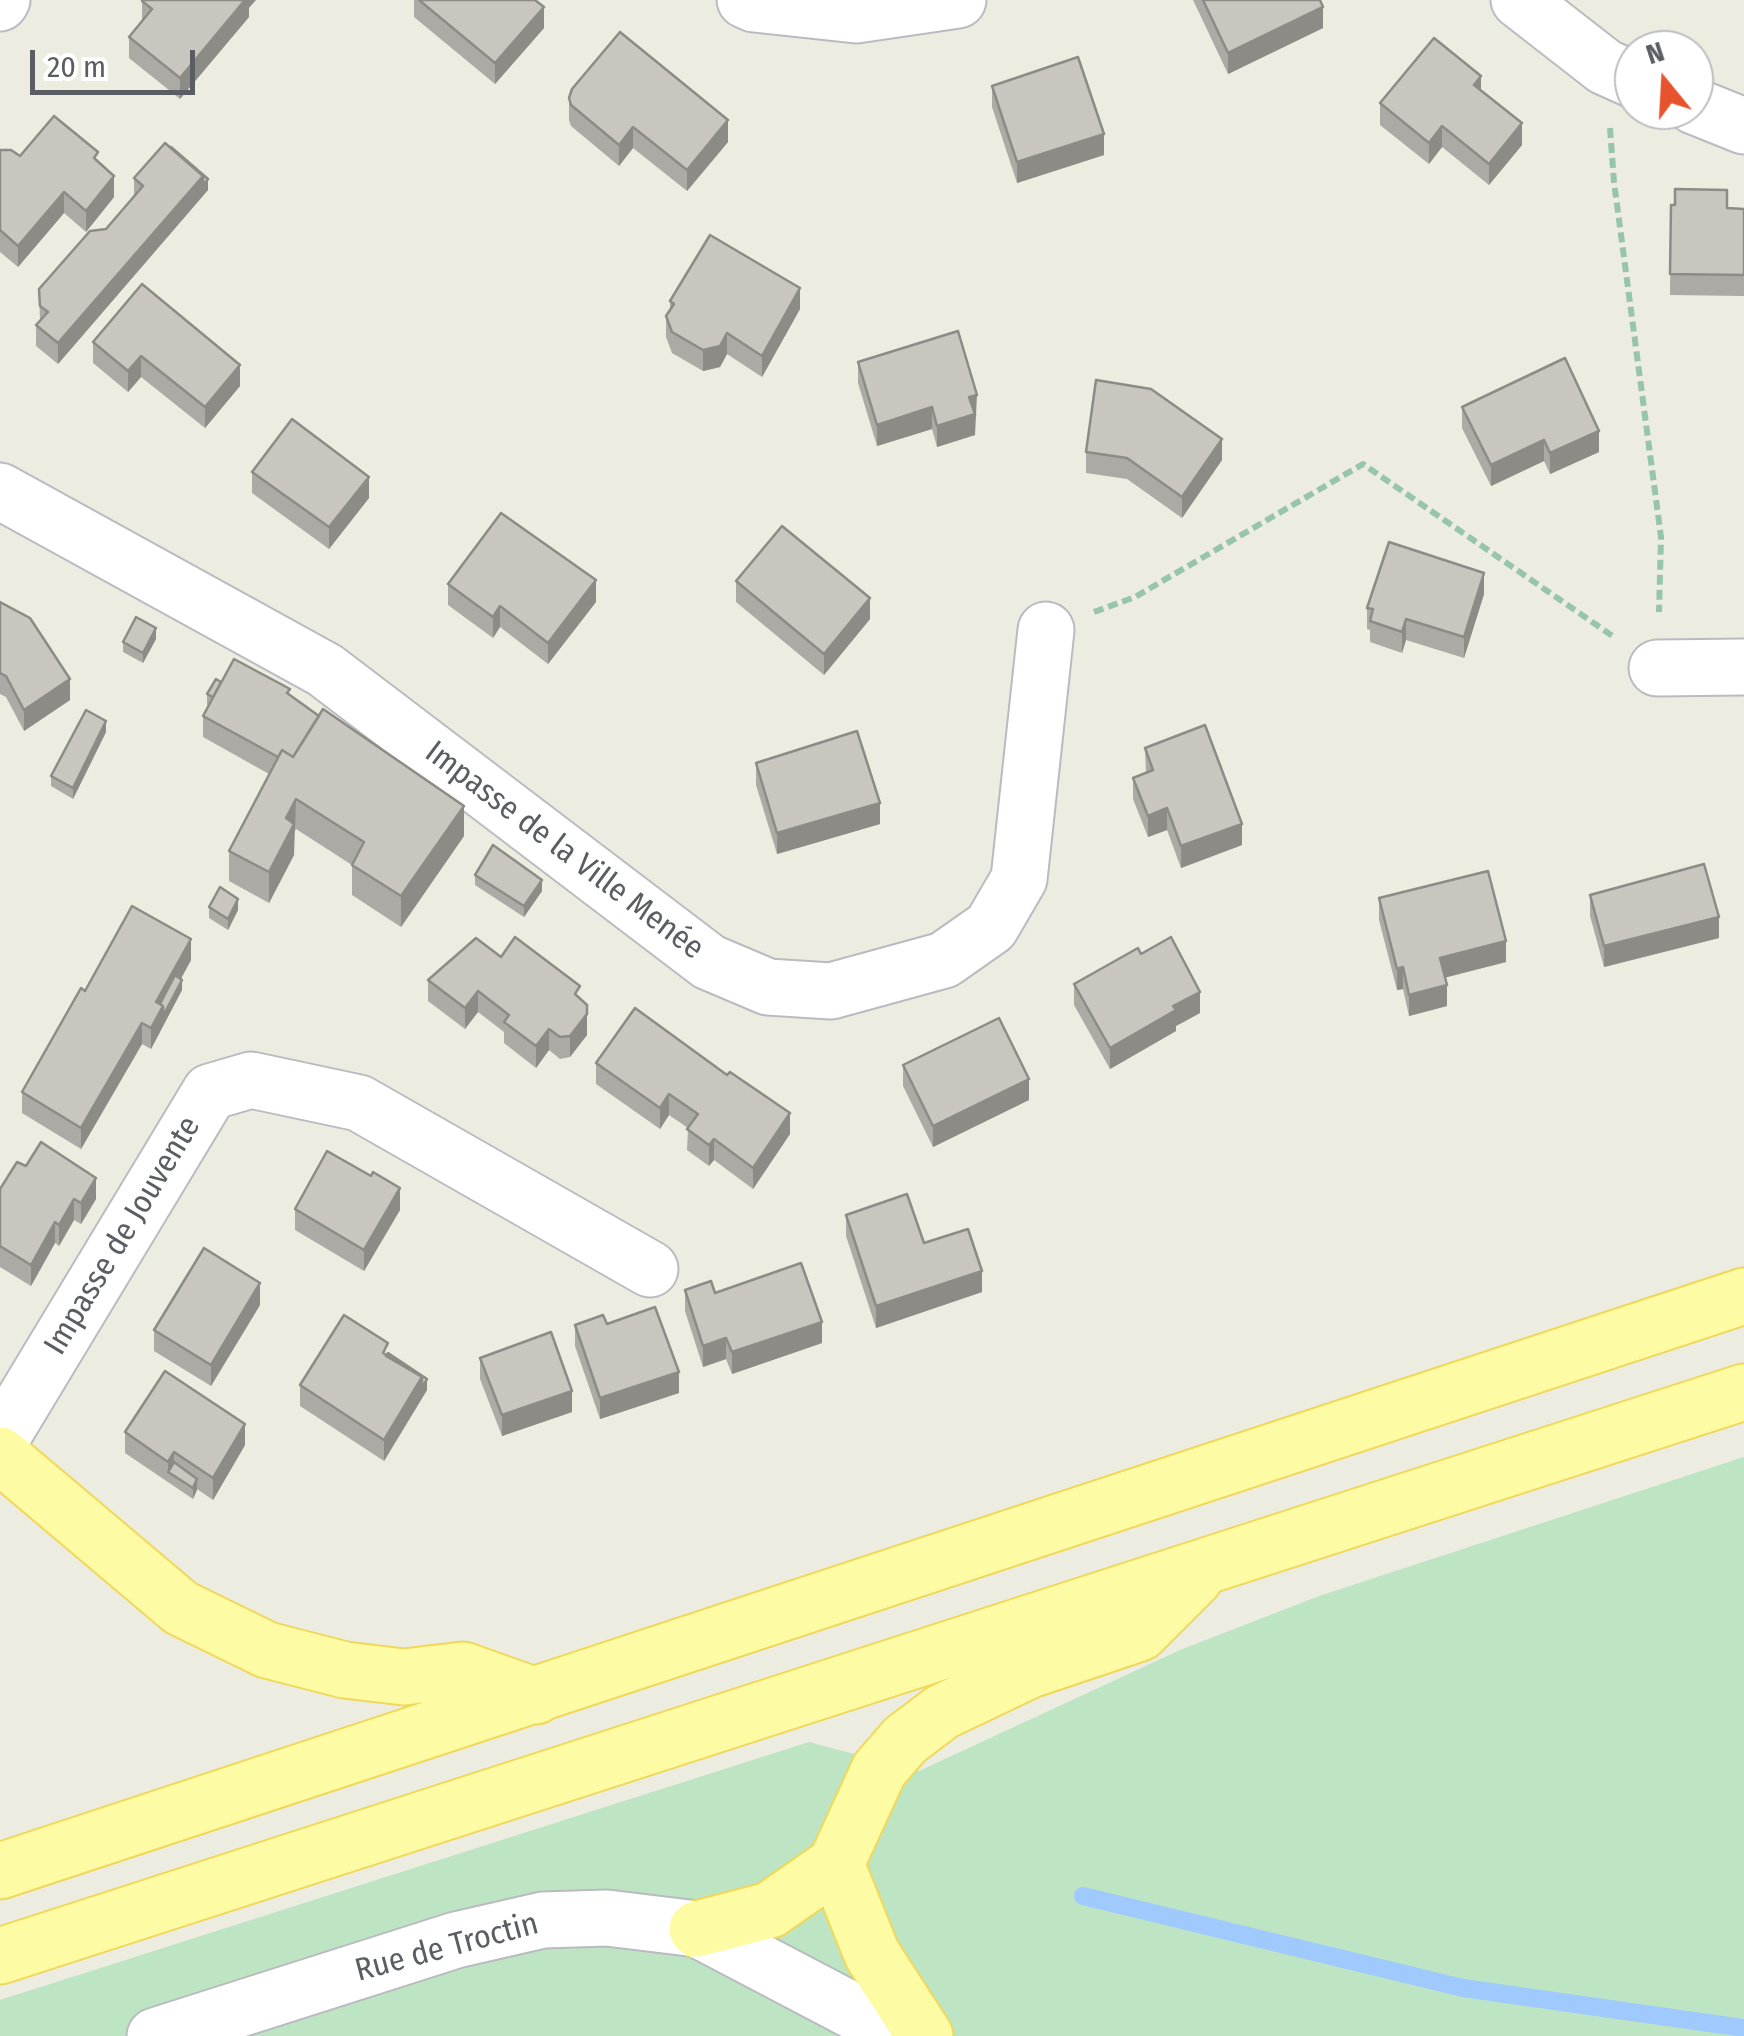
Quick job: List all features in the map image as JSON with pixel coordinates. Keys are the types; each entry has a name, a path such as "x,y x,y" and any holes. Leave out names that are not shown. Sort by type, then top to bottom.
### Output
{"main road":[{"path":"0,1871 1744,1296"},
{"path":"0,1956 1204,1570 1744,1392"},
{"path":"0,1455 181,1608 267,1650 345,1670 404,1677 463,1670 536,1696"},
{"path":"697,1929 770,1910 836,1864 878,1770 905,1740 942,1712 1030,1670 1140,1633 1204,1570"},
{"path":"836,1864 872,1954 925,2036"}],"street":[{"path":"745,0 856,15 958,0"},
{"path":"1519,0 1614,70"},
{"path":"1714,114 1744,126"},
{"name":"Impasse de la Ville Menée","path":"0,492 326,670 708,962 768,987 830,991 944,960 991,928 1018,879 1046,630"},
{"path":"1657,668 1744,667"},
{"name":"Impasse de Jouvente","path":"0,1440 210,1092 251,1080 358,1103 650,1269"},
{"name":"Rue de Troctin","path":"155,2036 456,1940 543,1920 607,1918 697,1929 901,2036"}],"path":[{"path":"1616,130 1614,182 1661,537 1657,668"},
{"path":"1046,630 1135,597 1362,464 1657,668"}],"green space":[{"path":"1744,1457 1744,2036 0,2036 0,2000 809,1742 919,1771 1180,1650 1319,1596"}],"building":[{"path":"143,0 245,0 180,78 129,37 152,9"},
{"path":"419,0 535,0 544,7 495,63"},
{"path":"1203,0 1320,0 1323,7 1228,53"},
{"path":"620,32 728,120 687,170 633,127 619,145 571,105 572,89"},
{"path":"1434,38 1481,76 1474,85 1522,123 1489,164 1442,126 1429,143 1380,103"},
{"path":"1078,57 1104,134 1017,162 992,86"},
{"path":"54,116 98,152 94,158 114,176 86,211 64,192 18,246 0,230 0,150 11,150 20,156"},
{"path":"165,143 203,176 58,343 36,325 48,312 40,306 39,289 90,231 106,229 143,186 134,178"},
{"path":"1675,189 1727,190 1727,208 1744,209 1744,275 1670,274 1671,205 1675,205"},
{"path":"710,235 800,288 762,356 727,333 720,346 703,350 672,332 666,316 674,304 670,301"},
{"path":"142,284 240,365 205,407 141,356 128,371 93,342"},
{"path":"958,331 977,395 969,397 975,414 937,426 932,407 877,425 858,362"},
{"path":"1565,358 1599,431 1550,453 1544,440 1491,465 1462,407"},
{"path":"1096,380 1151,389 1222,439 1182,497 1127,458 1086,452"},
{"path":"292,419 369,477 329,527 252,472"},
{"path":"501,513 596,580 548,643 500,606 493,617 448,584"},
{"path":"782,526 870,598 824,654 736,581"},
{"path":"1389,542 1484,573 1464,637 1406,619 1402,632 1370,621 1373,609 1367,608"},
{"path":"0,602 30,618 70,679 24,710 6,676 0,673"},
{"path":"136,617 156,628 143,653 123,642"},
{"path":"234,659 290,689 287,693 319,716 293,757 282,750 278,757 203,716"},
{"path":"216,679 221,682 213,697 207,694"},
{"path":"323,709 464,806 401,896 352,865 364,842 296,799 286,818 294,824 269,872 229,851 282,750 293,757"},
{"path":"86,710 106,721 73,788 51,776"},
{"path":"1205,725 1242,824 1181,846 1167,808 1148,816 1133,778 1153,770 1145,748"},
{"path":"857,731 880,803 777,833 756,763"},
{"path":"493,845 542,880 524,906 475,875"},
{"path":"1704,864 1719,917 1604,946 1590,895"},
{"path":"1488,871 1506,941 1440,958 1447,985 1409,995 1403,967 1397,969 1379,898"},
{"path":"220,887 238,899 228,919 209,907"},
{"path":"132,906 191,939 156,1002 163,1006 151,1028 142,1023 81,1128 22,1092"},
{"path":"515,937 580,986 575,994 587,1005 587,1014 570,1036 560,1037 549,1029 536,1046 504,1022 509,1015 478,991 465,1008 428,980 476,938 501,957"},
{"path":"1171,937 1200,992 1110,1048 1074,984 1138,948 1141,954"},
{"path":"175,975 182,980 163,1016 160,1004"},
{"path":"635,1008 727,1075 730,1072 790,1113 753,1168 714,1139 709,1145 687,1129 698,1114 669,1094 660,1108 596,1063"},
{"path":"999,1018 1029,1079 933,1126 903,1065"},
{"path":"41,1142 96,1178 81,1203 74,1199 59,1225 55,1222 31,1265 0,1246 0,1189 17,1162 26,1166"},
{"path":"327,1151 400,1188 364,1250 295,1209"},
{"path":"907,1194 924,1243 968,1229 982,1271 876,1306 846,1215"},
{"path":"204,1248 260,1283 211,1365 154,1330"},
{"path":"801,1263 822,1322 732,1352 726,1338 703,1346 685,1290 711,1281 715,1293"},
{"path":"655,1307 679,1372 600,1398 575,1325 603,1315 607,1324"},
{"path":"344,1315 388,1343 383,1353 422,1377 384,1440 300,1385"},
{"path":"551,1332 572,1391 502,1415 480,1358"},
{"path":"388,1353 427,1379 422,1388 422,1377 386,1356"},
{"path":"165,1371 245,1424 213,1478 174,1452 168,1462 125,1432"},
{"path":"174,1462 197,1479 193,1488 168,1472"}],"waterway":[{"path":"1083,1896 1463,1988 1744,2028"}]}
